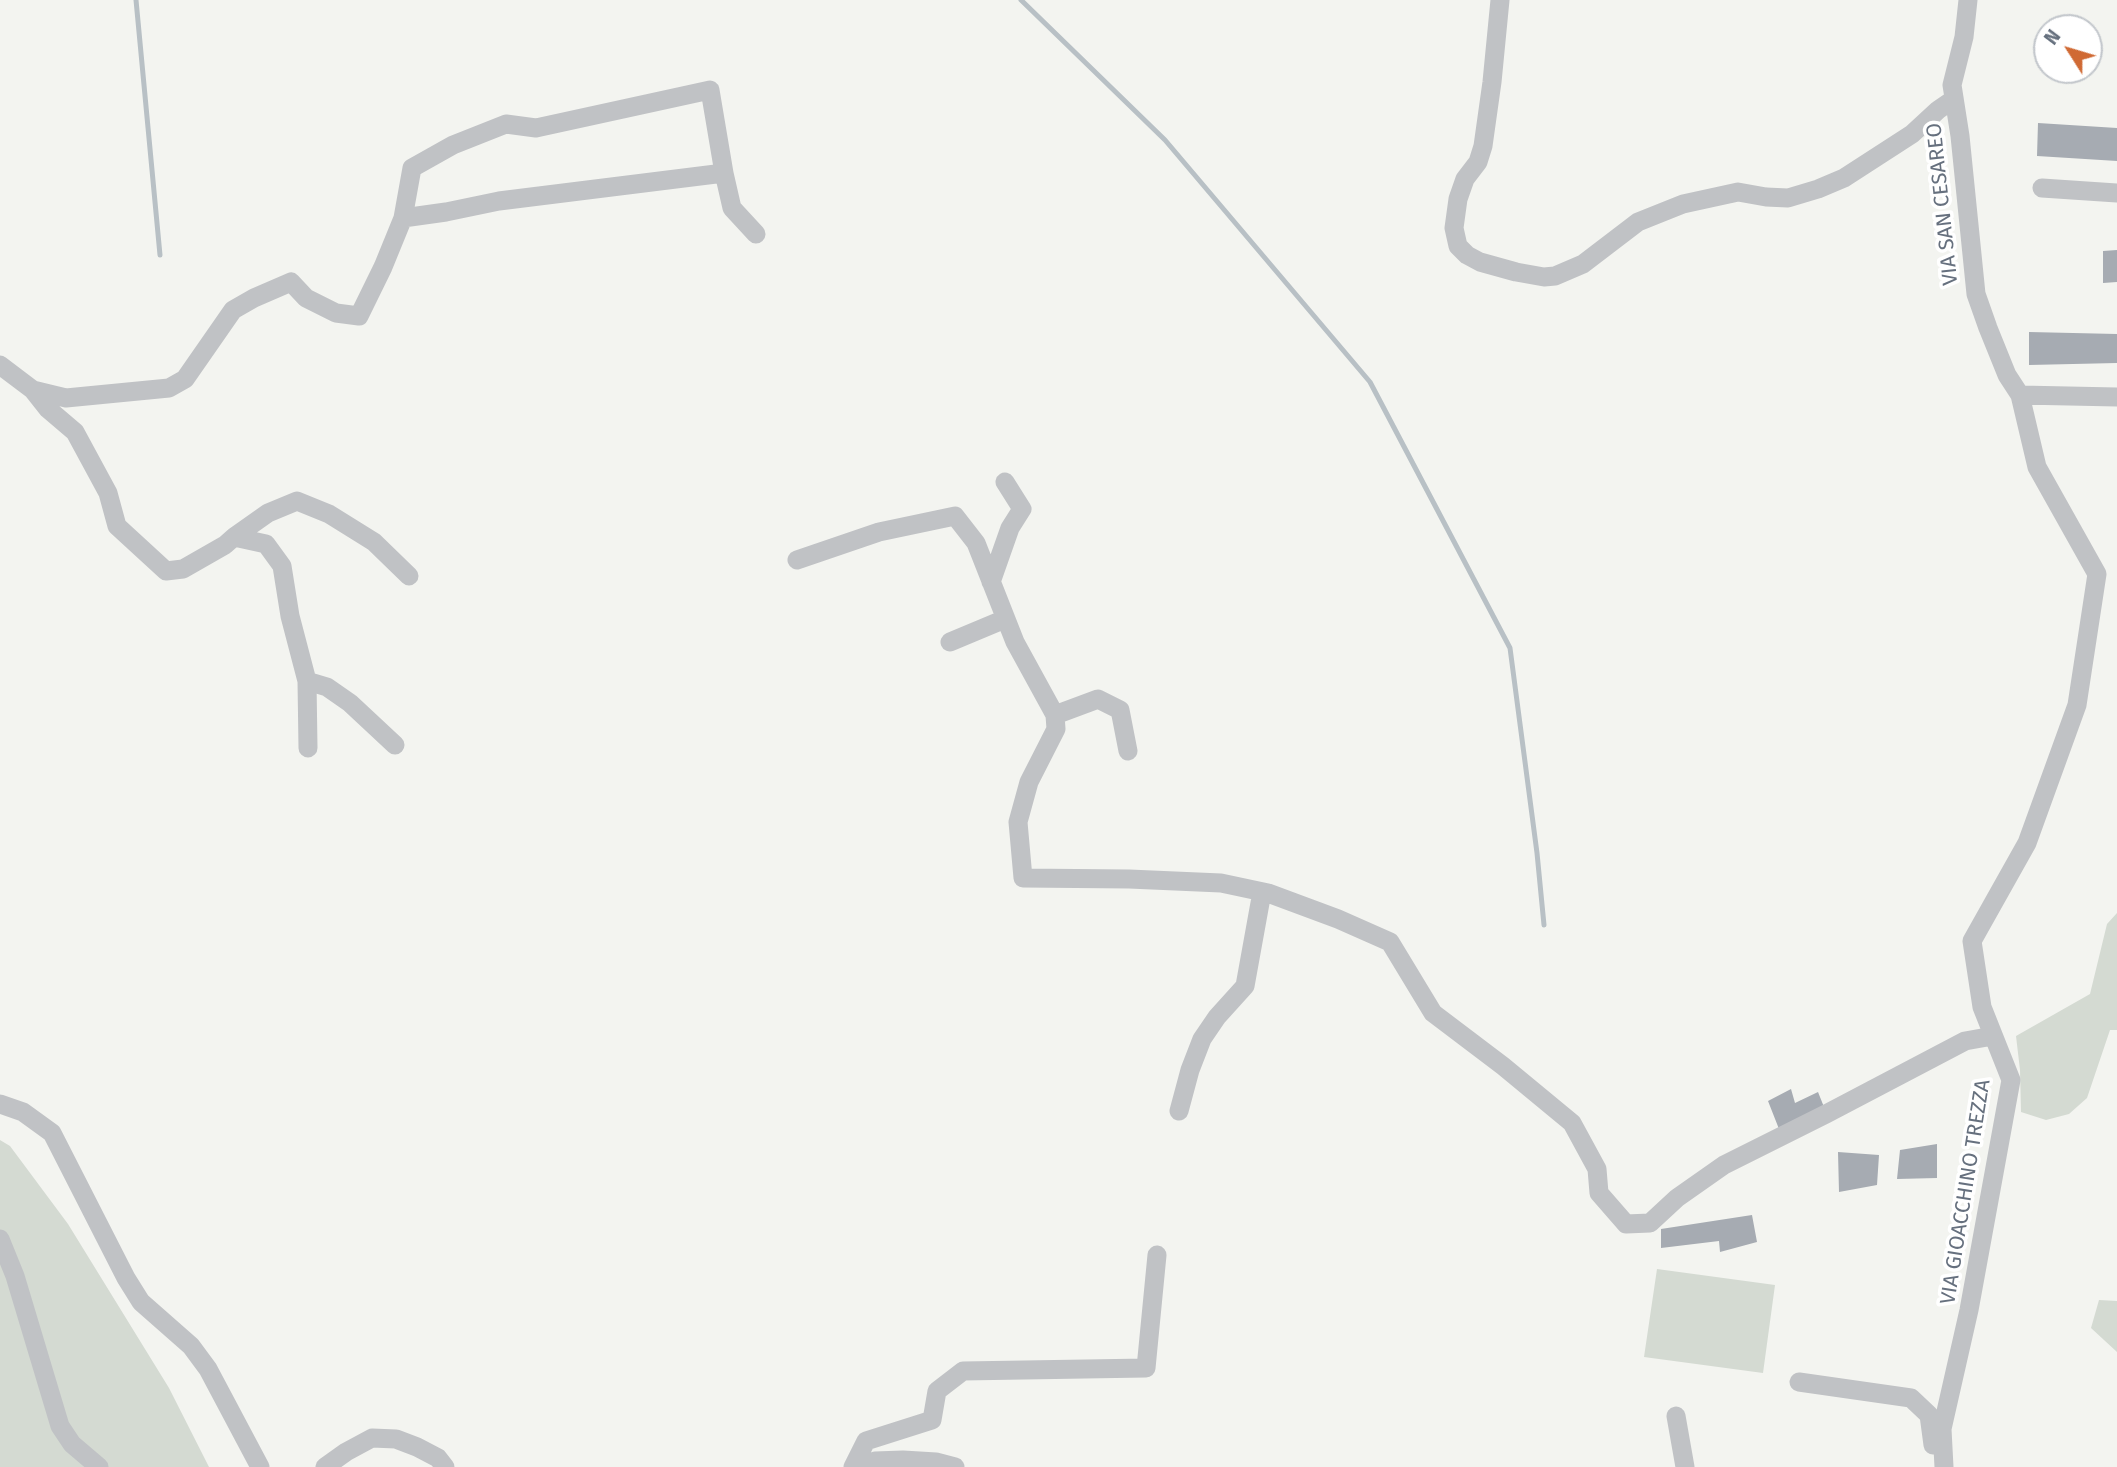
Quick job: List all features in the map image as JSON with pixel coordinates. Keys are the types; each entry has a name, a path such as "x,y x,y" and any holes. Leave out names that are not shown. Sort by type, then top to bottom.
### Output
{"street":[{"path":"1500,0 1483,146 1478,162 1465,179 1458,200 1454,228 1458,246 1467,255 1480,262 1516,272 1544,277 1555,276 1583,264 1638,222 1682,204 1738,192 1788,198 1818,189 1844,178 1912,134 1954,99"},
{"name":"VIA SAN CESAREO","path":"1968,0 1964,37 1952,85 1976,294 2007,374 2020,395"},
{"path":"33,390 66,398 169,388 186,379 233,310 291,282 306,298 336,313 359,316 403,218 412,168 453,145 506,124 536,128 710,90 732,208 756,233"},
{"path":"403,218 499,201 724,173"},
{"path":"2042,188 2117,193"},
{"path":"0,365 33,390 48,409 75,432 108,493 117,526 166,571 183,569 225,545 268,513 297,501 329,514 374,542 409,576"},
{"path":"2020,395 2117,397"},
{"name":"VIA GIOACCHINO TREZZA","path":"1944,1467 1942,1429 1969,1310 2011,1080 1982,1007 1972,941 2027,843 2077,705 2097,574 2037,467 2020,395"},
{"path":"991,582 1010,528 1022,509 1005,482"},
{"path":"797,560 878,532 955,516 976,543 1014,642 1055,715 1056,729 1029,782 1017,822 1023,878 1221,883 1262,892 1338,919 1390,942 1433,1013 1572,1123 1597,1169 1599,1193 1626,1224 1650,1223 1677,1198 1724,1165 1965,1041 1993,1036"},
{"path":"234,537 266,544 282,566 290,616 307,681 308,748"},
{"path":"950,642 1005,619"},
{"path":"307,681 327,687 350,703 395,745"},
{"path":"1055,715 1098,699 1120,710 1128,751"},
{"path":"1179,1111 1202,1039 1217,1017 1245,986 1262,892"},
{"path":"0,1104 23,1112 52,1133 126,1278 141,1302 191,1346 208,1369 260,1467"},
{"path":"0,1239 15,1276 60,1426 72,1444 99,1467"},
{"path":"853,1467 866,1441 932,1420 937,1391 963,1371 1146,1368 1157,1255"},
{"path":"1799,1382 1911,1398 1929,1415 1936,1467"},
{"path":"1676,1416 1685,1467"},
{"path":"325,1467 372,1438 396,1438 438,1458 445,1467"},
{"path":"860,1467 875,1461 936,1462 955,1467"}],"shaded area":[{"path":"2117,913 2117,1030 2110,1030 2087,1098 2069,1114 2046,1120 2021,1112 2016,1036 2090,994 2107,924"},
{"path":"0,1140 10,1146 68,1224 169,1388 209,1467 0,1467"},
{"path":"1657,1269 1775,1285 1763,1373 1644,1357"},
{"path":"2099,1300 2117,1301 2117,1352 2091,1328"}],"building":[{"path":"2038,123 2117,128 2117,161 2037,156"},
{"path":"2117,250 2117,282 2103,283 2103,251"},
{"path":"2029,332 2117,334 2117,363 2029,365"},
{"path":"1791,1089 1795,1103 1818,1092 1824,1107 1779,1129 1768,1101"},
{"path":"1937,1144 1937,1178 1897,1179 1900,1150"},
{"path":"1838,1152 1879,1155 1877,1185 1839,1192"},
{"path":"1752,1215 1757,1242 1720,1252 1719,1241 1661,1248 1661,1229"}],"waterway":[{"path":"136,0 160,255"},
{"path":"1021,0 1165,140 1370,382 1510,648 1544,925"}]}
